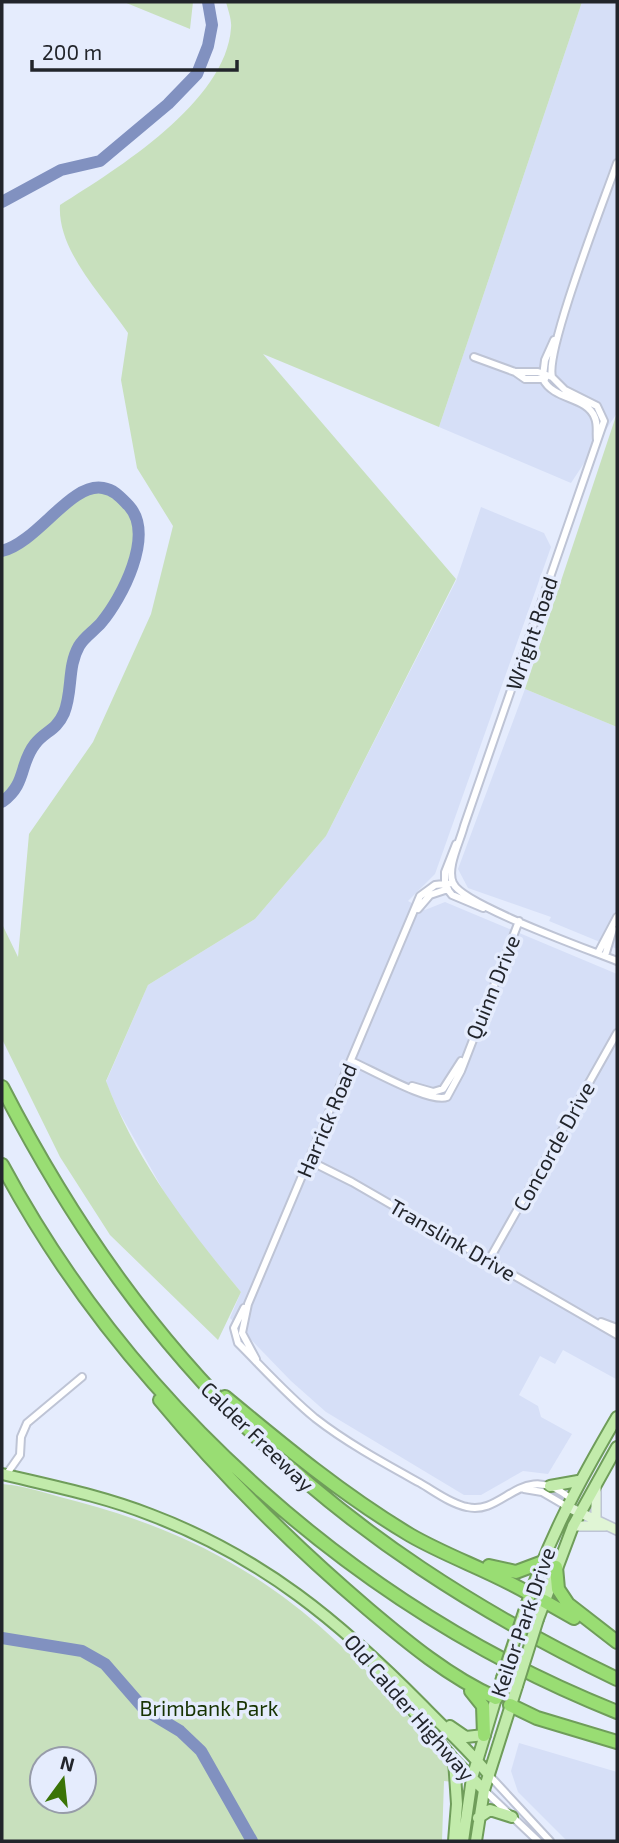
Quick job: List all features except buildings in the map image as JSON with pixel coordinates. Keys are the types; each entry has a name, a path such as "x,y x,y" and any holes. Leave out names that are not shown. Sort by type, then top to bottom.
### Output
{"highway":[{"name":"Calder Freeway","path":"2,1087 34,1150 79,1224 173,1350 265,1446 366,1531 474,1604 617,1679"},
{"name":"Calder Freeway","path":"2,1165 37,1226 95,1309 159,1386 228,1459 294,1518 425,1613 512,1663 617,1713"},
{"path":"37,1226 91,1311 177,1420 300,1549 480,1700 484,1735"},
{"path":"173,1350 258,1426 380,1516 443,1552 530,1594"},
{"path":"380,1516 495,1569 524,1571 540,1563"},
{"path":"556,1567 558,1588 568,1604 617,1643"},
{"path":"544,1601 617,1643"},
{"path":"439,1664 496,1698"},
{"path":"510,1705 537,1718 617,1742"}],"main road":[{"name":"Keilor Park Drive","path":"463,1841 472,1778 540,1563 578,1481 617,1417"},
{"name":"Keilor Park Drive","path":"476,1841 484,1790 556,1567 573,1526 587,1513 596,1485 617,1447"},
{"name":"Old Calder Highway","path":"4,1475 122,1505 202,1536 275,1578 380,1661 489,1775"},
{"path":"550,1486 578,1481"},
{"path":"587,1513 596,1485"},
{"path":"568,1502 614,1528"},
{"path":"573,1526 614,1528"},
{"path":"530,1594 544,1601"},
{"name":"Old Calder Highway","path":"337,1625 387,1678 454,1760 484,1790"},
{"path":"496,1698 510,1705"},
{"path":"418,1700 462,1735 484,1735"},
{"path":"454,1760 457,1804 454,1841"},
{"path":"478,1818 484,1812 493,1810 512,1817"}],"street":[{"path":"597,440 597,422 592,411 555,393 543,376 617,163"},
{"path":"552,377 551,363 561,326"},
{"name":"Wright Road","path":"453,883 452,866 464,826 603,425 601,411 588,399 560,387 552,377 515,372 474,357"},
{"name":"Wright Road","path":"445,886 449,857 464,826"},
{"path":"506,916 461,893 453,883 445,886 459,899 617,961"},
{"name":"Harrick Road","path":"445,886 428,888 420,896 310,1161 247,1304 242,1333 256,1359 294,1400 331,1430 459,1505 484,1507 533,1484 550,1486"},
{"path":"602,955 617,917"},
{"name":"Quinn Drive","path":"351,1061 406,1085 433,1092 443,1089 466,1054 519,921"},
{"name":"Concorde Drive","path":"489,1260 617,1033"},
{"name":"Translink Drive","path":"310,1161 596,1320 617,1335"},
{"name":"Translink Drive","path":"596,1320 617,1328"},
{"name":"Old Calder Highway","path":"4,1475 20,1455 20,1437 27,1423 82,1377"},
{"path":"550,1486 568,1502"},
{"path":"518,1489 542,1492 568,1502"},
{"path":"489,1775 548,1840"},
{"path":"484,1790 538,1841"}],"shaded area":[{"path":"582,2 617,2 617,413 571,483 439,427"},
{"path":"481,507 544,533 551,547 435,874 408,901 425,910 445,902 617,974 617,1377 616,1379 563,1350 555,1364 540,1356 519,1395 538,1406 541,1417 572,1434 548,1474 523,1471 481,1495 464,1495 326,1412 291,1381 230,1318 241,1292 176,1213 117,1108 106,1082 148,985 255,919 326,836 456,581"},
{"path":"525,689 617,727 617,949 549,921 551,917 468,888 458,869"},
{"path":"519,1743 617,1772 617,1841 567,1841 518,1792 511,1771"}],"green space":[{"path":"124,2 193,2 190,29"},
{"path":"226,2 582,2 439,427 263,354 456,579 326,836 255,919 148,985 106,1081 132,1139 148,1166 183,1218 241,1292 218,1340 110,1235 60,1157 2,1039 2,924 18,957 29,834 93,742 151,614 173,526 137,468 121,380 128,333 74,256 61,222 60,205 138,153 190,107 210,82 225,55 231,25"},
{"path":"617,413 617,727 525,689"},
{"path":"103,488 122,499 133,514 138,531 132,570 113,607 75,654 61,719 30,751 19,781 2,802 2,551 29,537 75,498 88,491"},
{"name":"Brimbank Park","path":"2,1484 79,1502 175,1535 217,1555 295,1606 331,1636 366,1671 425,1734 446,1761 453,1782 444,1781 442,1841 2,1841"}],"waterway":[{"path":"2,202 61,170 100,161 168,104 197,74 208,46 212,25 208,2"},
{"path":"2,551 28,537 66,503 91,489 107,489 120,497 136,518 139,533 133,566 126,583 109,612 75,654 67,705 61,719 30,751 19,781 2,802"},
{"path":"2,1638 82,1651 105,1664 145,1710 180,1731 201,1751 252,1841"}]}
